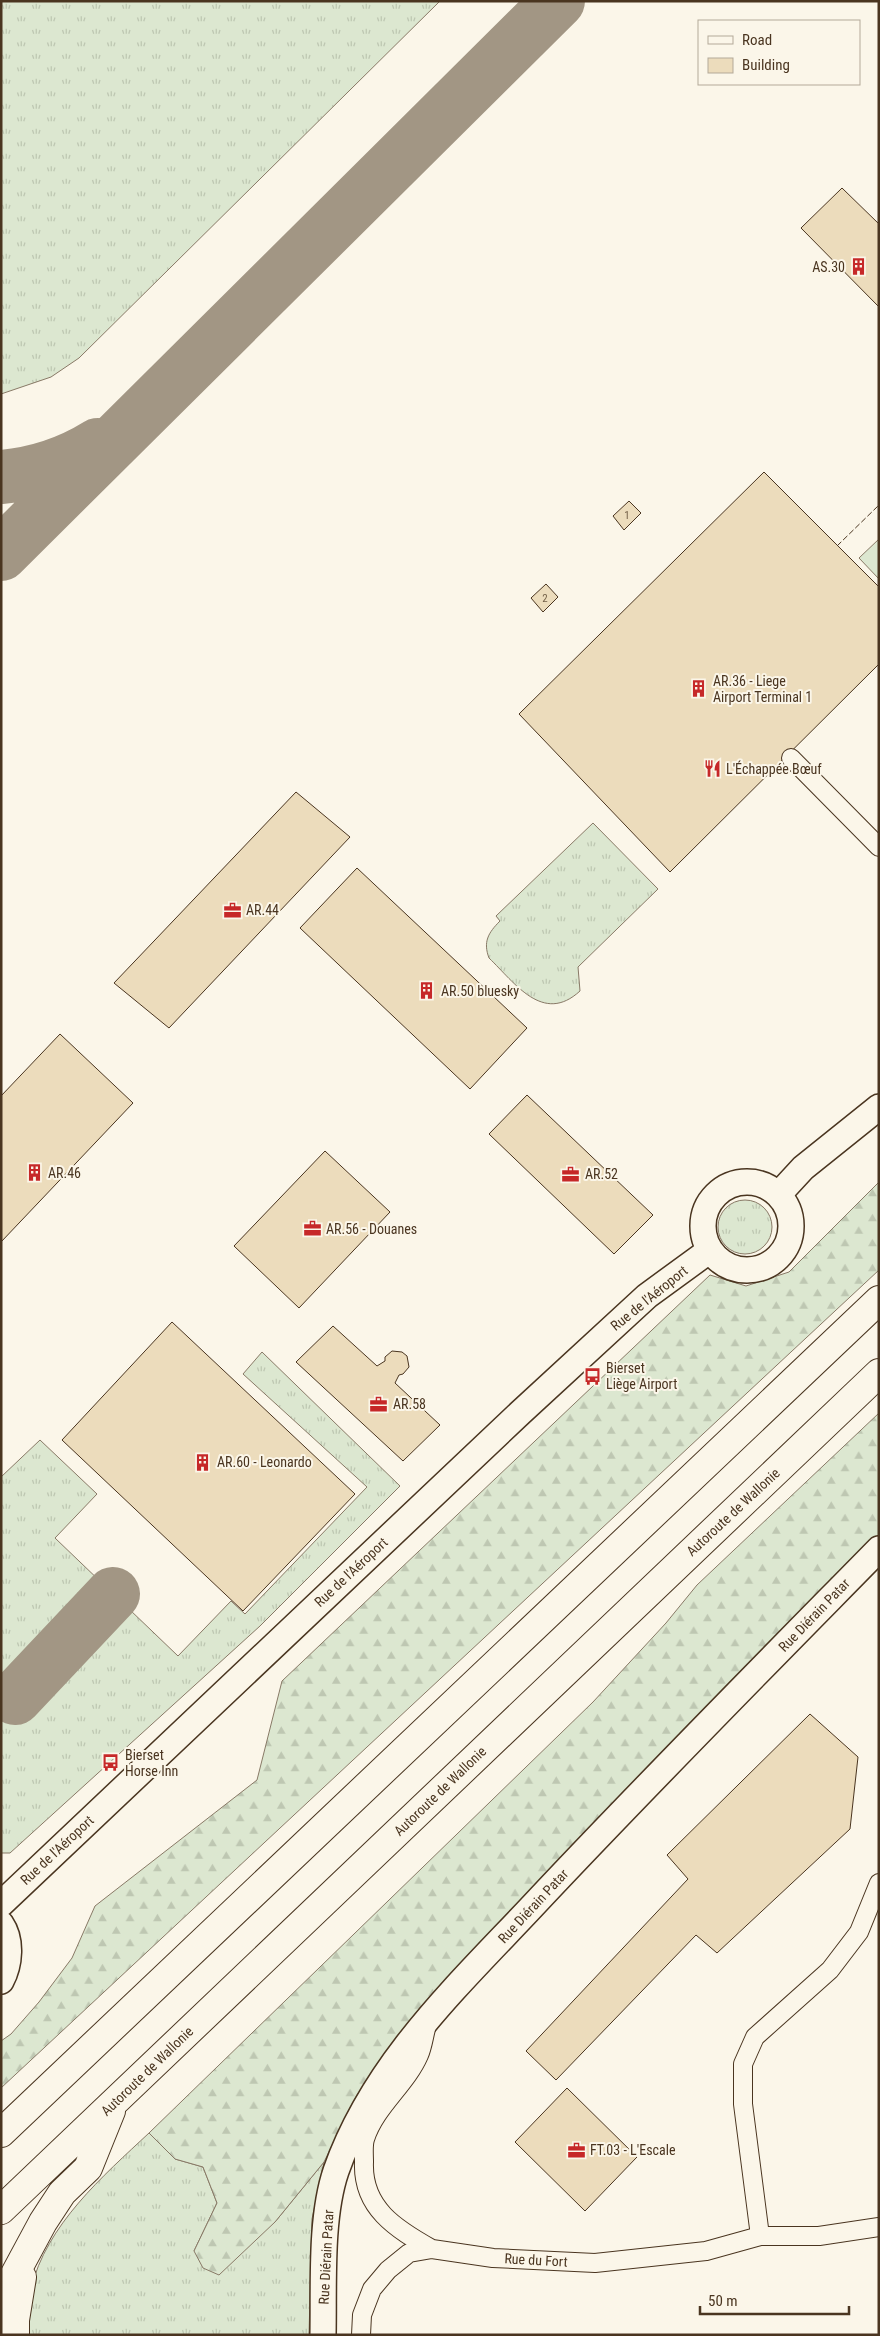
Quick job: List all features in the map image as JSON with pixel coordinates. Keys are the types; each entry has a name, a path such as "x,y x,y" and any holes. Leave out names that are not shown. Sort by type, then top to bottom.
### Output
{"highway":[{"path":"1,2133 879,1300"},
{"name":"Autoroute de Wallonie","path":"1,2210 879,1373"},
{"path":"1,2300 43,2222 62,2194 88,2168 115,2102"},
{"path":"15,2335 15,2320 22,2283 22,2264"}],"street":[{"path":"790,758 879,847"},
{"path":"779,1194 803,1168 879,1107"},
{"path":"746,1181 758,1182 779,1194 788,1208 792,1224 790,1240 781,1254 768,1265 753,1270 736,1269 721,1262 710,1250 704,1237 702,1222 706,1208 714,1195 735,1183 746,1181"},
{"name":"Rue de l'Aéroport","path":"1,1904 520,1413 648,1296 710,1250"},
{"name":"Rue Diérain Patar","path":"323,2335 328,2206 336,2172 367,2101 394,2059 428,2019 618,1815 879,1549"},
{"path":"760,2236 743,2104 743,2064 755,2037 830,1970 859,1932 879,1883"},
{"path":"1,1924 8,1941 8,1957 1,1981"},
{"path":"428,2019 419,2055 365,2139 364,2173 369,2193 381,2215 400,2232 432,2249"},
{"name":"Rue du Fort","path":"362,2335 362,2315 372,2289 383,2276 409,2253 432,2249 493,2258 595,2263 706,2251 760,2236 819,2236 879,2227"}],"green space":[{"path":"1,1 440,1 79,358 51,377 1,394"},
{"path":"879,539 879,579 859,558"},
{"path":"593,823 658,889 578,967 580,991 567,1000 554,1004 542,1002 530,997 519,988 489,958 486,947 488,938 500,921 496,916"},
{"path":"879,1182 879,1270 1,2088 1,2041 11,2034 39,2002 72,1958 95,1906 257,1780 282,1681 710,1275 746,1286 789,1272"},
{"path":"745,1200 755,1202 764,1208 770,1217 772,1227 770,1237 764,1246 755,1252 745,1254 735,1252 726,1246 720,1237 718,1227 720,1217 726,1208 735,1202"},
{"path":"262,1352 400,1486 260,1626 10,1853 1,1853 1,1477 40,1440 97,1494 55,1538 178,1656 231,1601 245,1614 367,1487 243,1374"},
{"path":"879,1413 879,1534 731,1684 427,2001 357,2095 324,2162 275,2222 219,2275 203,2268 194,2251 217,2203 203,2167 175,2159 149,2133 593,1702 666,1623 697,1585"},
{"path":"149,2133 175,2159 203,2167 217,2203 194,2251 275,2222 324,2162 312,2219 309,2335 24,2335 31,2289 38,2266 49,2244 78,2203 95,2184"}],"building":[{"name":"AS.30","path":"842,188 879,224 879,307 801,228"},
{"name":"AR.36 - Liege Airport Terminal 1","path":"764,472 879,587 879,664 670,872 519,714"},
{"path":"629,501 641,513 624,530 613,516"},
{"path":"546,584 558,597 543,612 531,598"},
{"name":"AR.44","path":"296,792 350,837 169,1028 114,983"},
{"name":"AR.50 bluesky","path":"357,868 527,1028 470,1089 300,928"},
{"name":"AR.46","path":"60,1034 133,1103 1,1242 1,1096"},
{"name":"AR.52","path":"527,1095 653,1215 614,1254 489,1134"},
{"name":"AR.56 - Douanes","path":"325,1151 390,1212 299,1308 234,1246"},
{"name":"AR.60 - Leonardo","path":"172,1322 355,1494 243,1611 62,1440"},
{"name":"AR.58","path":"333,1326 377,1366 385,1361 385,1357 392,1351 402,1352 407,1356 409,1367 403,1374 399,1375 395,1383 440,1425 403,1461 296,1362"},
{"path":"810,1714 858,1757 850,1829 717,1953 696,1935 556,2080 526,2051 688,1879 667,1855"},
{"name":"FT.03 - L'Escale","path":"567,2088 637,2157 585,2211 515,2142"}],"taxiway":[{"path":"1,554 558,1"},
{"path":"1,477 51,467 98,445"},
{"path":"15,1698 113,1594"}],"fence":[{"path":"837,546 879,505"}],"place":[{"name":"AS.30","path":"859,267"},
{"name":"AR.36 - Liege Airport Terminal 1","path":"699,689"},
{"name":"L'Échappée Bœuf","path":"712,769"},
{"name":"AR.44","path":"232,910"},
{"name":"AR.50 bluesky","path":"427,991"},
{"name":"AR.46","path":"34,1173"},
{"name":"AR.52","path":"571,1174"},
{"name":"AR.56 - Douanes","path":"312,1229"},
{"name":"Bierset Liège Airport","path":"592,1376"},
{"name":"AR.58","path":"379,1404"},
{"name":"AR.60 - Leonardo","path":"203,1462"},
{"name":"Bierset Horse Inn","path":"111,1763"},
{"name":"FT.03 - L'Escale","path":"576,2150"}]}
